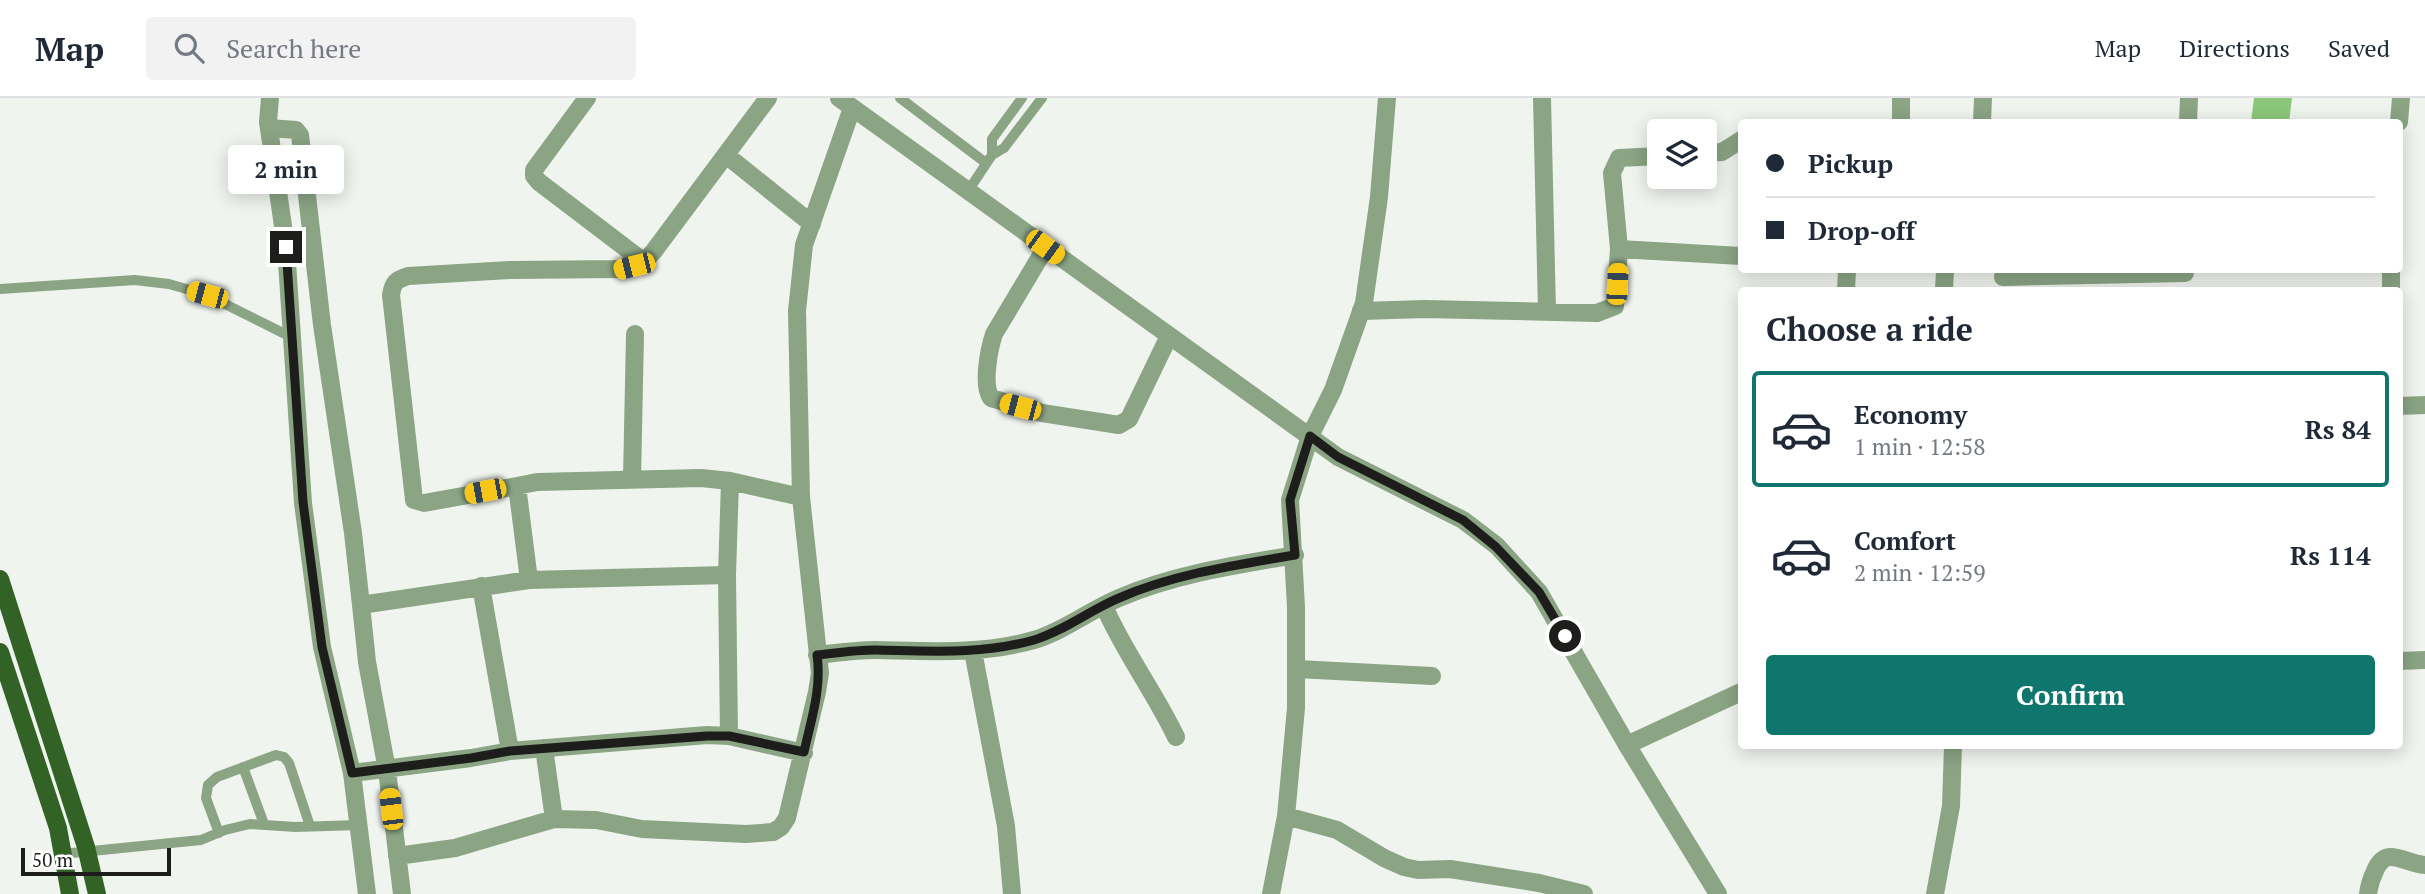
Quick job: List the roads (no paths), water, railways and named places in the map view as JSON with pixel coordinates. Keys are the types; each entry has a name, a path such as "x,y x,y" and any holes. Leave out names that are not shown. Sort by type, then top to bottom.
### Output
{"main road":[{"path":"0,579 87,852 97,894"},
{"path":"0,652 58,828 70,894"},
{"path":"16,700 37,691"}],"street":[{"path":"270,98 282,128 291,337 303,502 322,647 371,771 397,856 402,894"},
{"path":"587,98 534,170 534,176 644,262"},
{"path":"768,98 644,262 621,269 510,270 408,276 392,285 391,295 414,500 424,503 537,482 701,478 730,481 801,497"},
{"path":"1271,894 1286,816 1296,708 1295,555 1290,500 1310,436 1333,390 1361,311 1379,197 1387,98"},
{"path":"1542,98 1547,312"},
{"path":"1901,98 1901,119"},
{"path":"1982,119 1983,98"},
{"path":"2188,119 2189,98"},
{"path":"2399,119 2400,98"},
{"path":"397,856 455,848 554,819 596,820 642,829 746,834 773,832 781,827 787,818 820,673 801,497 797,311 804,245 846,103 1338,457 1463,520 1496,547 1539,592 1716,894"},
{"path":"282,128 300,135 303,149 322,325 361,606 367,662 371,771 360,825 368,894"},
{"path":"1717,152 1738,142"},
{"path":"726,155 812,224"},
{"path":"1361,311 1425,309 1597,313 1615,306 1619,249 1612,173 1619,158 1647,156"},
{"path":"1045,247 989,347 986,388 991,398 1042,413 1119,425 1129,419 1169,335"},
{"path":"1619,249 1738,256"},
{"path":"2003,277 2185,278"},
{"path":"632,479 635,334"},
{"path":"2403,406 2425,405"},
{"path":"729,736 727,575 730,481"},
{"path":"517,486 529,580"},
{"path":"817,655 872,650 934,653 973,651 1034,640 1120,597 1228,567 1295,555"},
{"path":"361,606 529,580 727,575"},
{"path":"481,586 510,751"},
{"path":"1104,606 1118,636 1161,706 1175,737"},
{"path":"973,651 1006,826 1012,894"},
{"path":"2403,661 2425,660"},
{"path":"1297,669 1432,676"},
{"path":"1627,745 1738,693"},
{"path":"371,771 510,751 729,736 804,752"},
{"path":"544,748 554,819"},
{"path":"1935,894 1951,806 1953,749"},
{"path":"1286,816 1337,830 1404,867 1418,870 1450,869 1539,883 1584,894"},
{"path":"2368,894 2378,864 2384,857 2394,856 2425,865"}],"lane":[{"path":"900,98 989,159"},
{"path":"989,159 992,139 1022,98"},
{"path":"968,191 989,159 1004,148 1042,98"},
{"path":"0,289 135,280 169,284 207,295 291,337"},
{"path":"219,833 206,798 208,785 217,777 276,755 285,757 289,763 310,826"},
{"path":"243,767 264,824"},
{"path":"62,854 201,841 250,824 360,825"}]}
